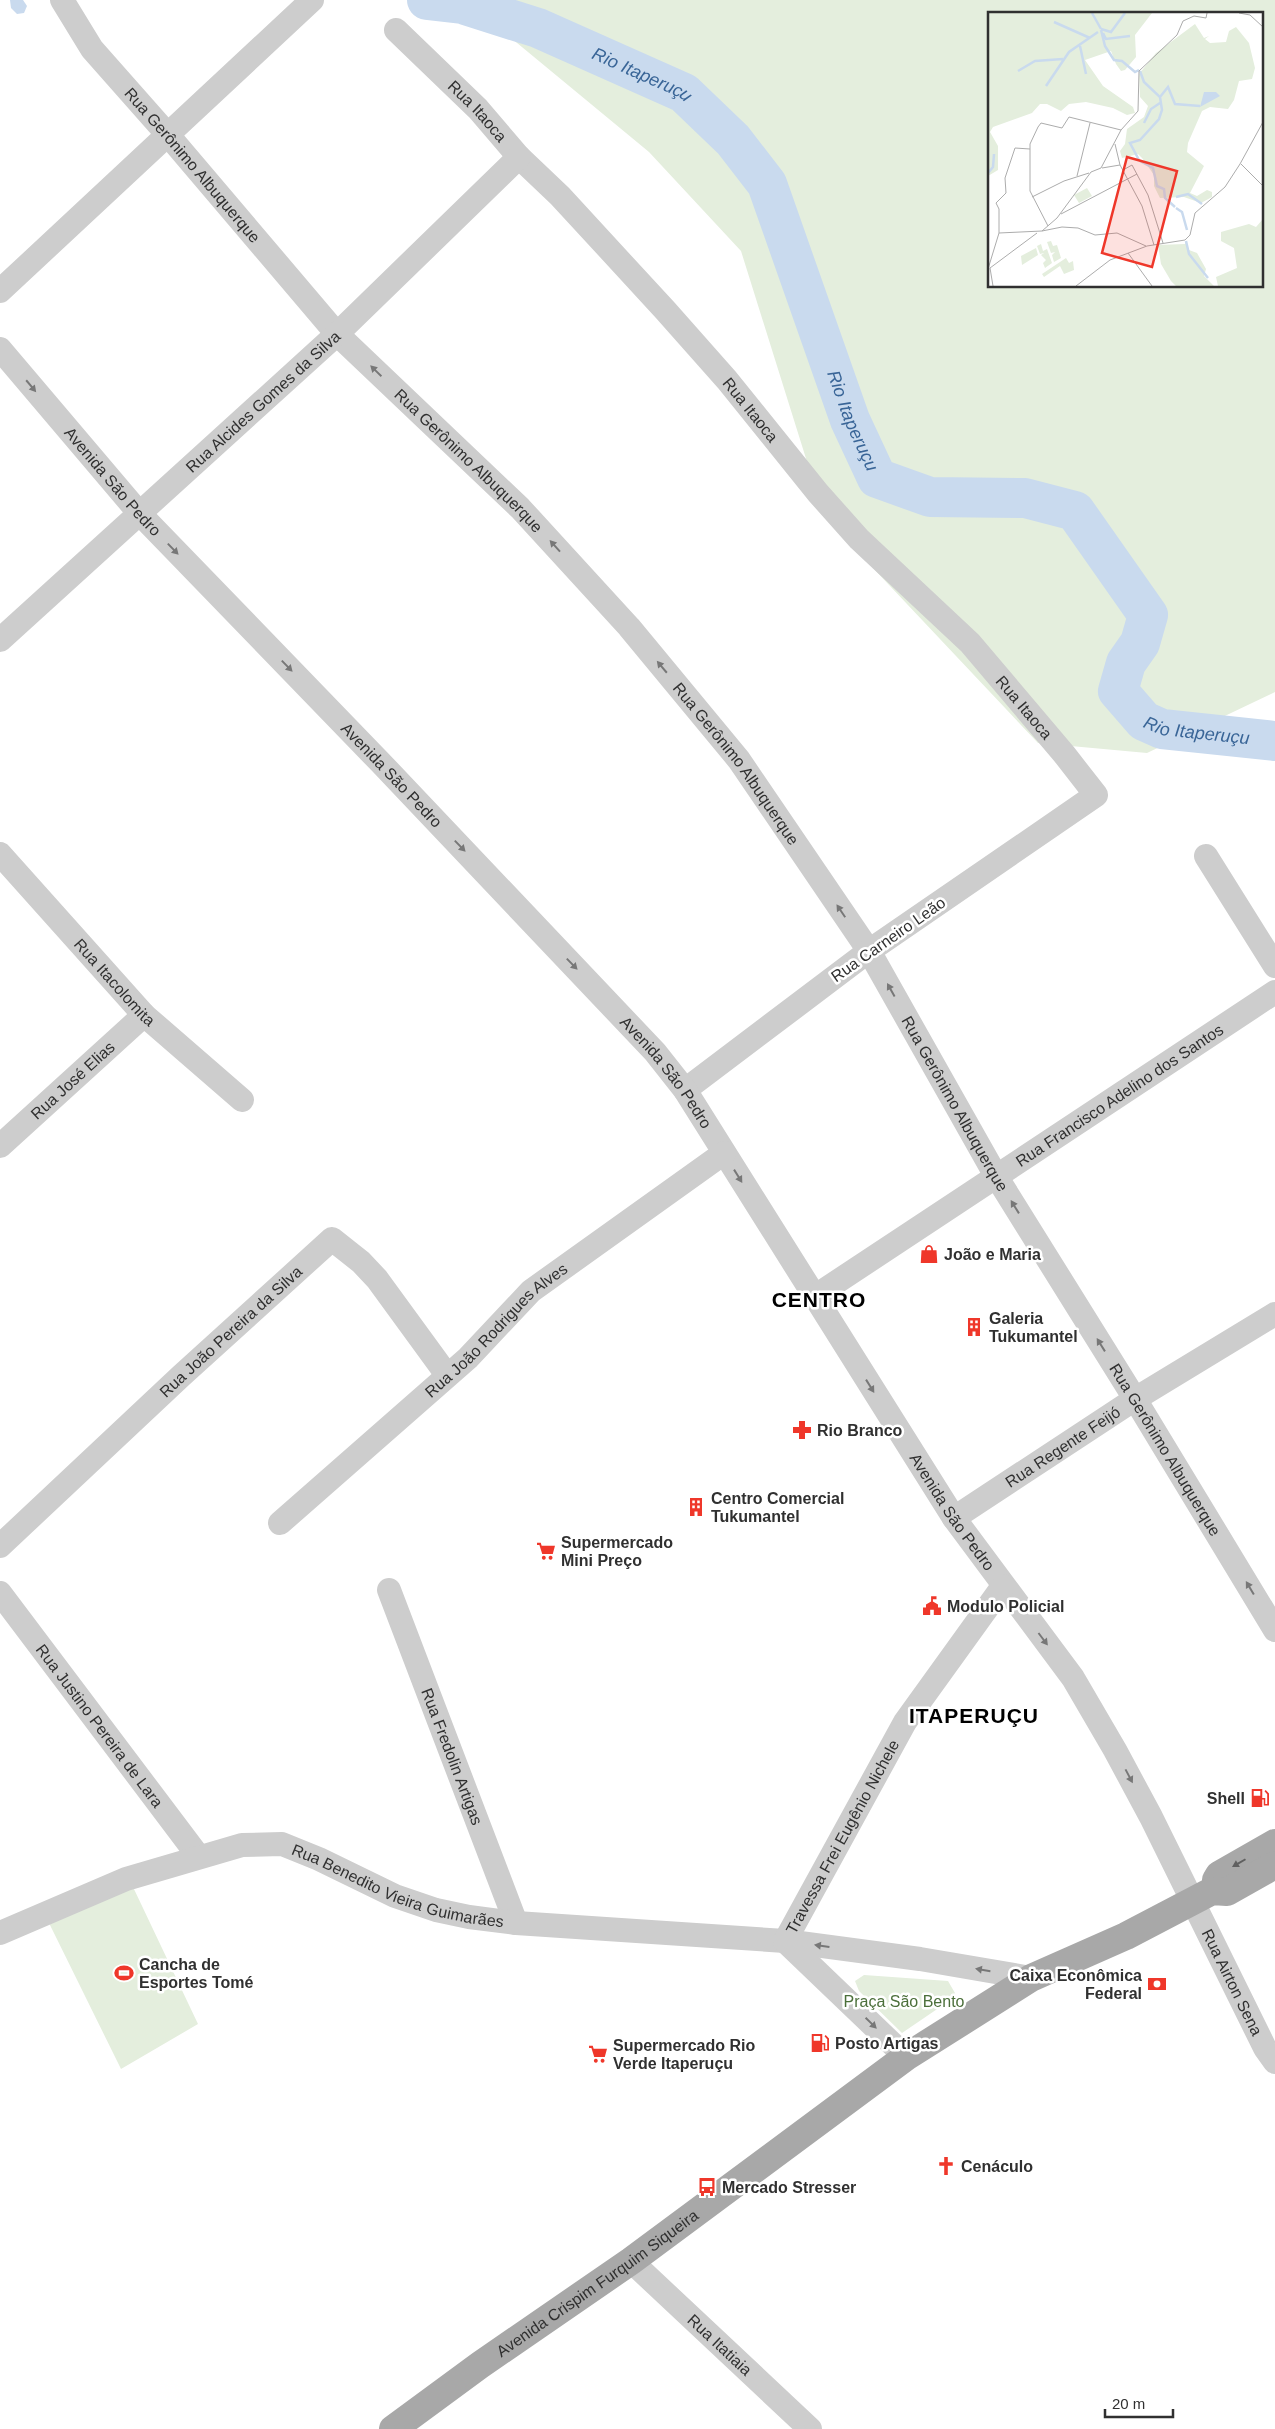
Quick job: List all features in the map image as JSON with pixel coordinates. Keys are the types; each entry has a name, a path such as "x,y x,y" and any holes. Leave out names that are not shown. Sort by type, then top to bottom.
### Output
{"main road":[{"name":"Avenida Crispim Furquim Siqueira","path":"1202,1896 1219,1875 1275,1843"},
{"name":"Avenida Crispim Furquim Siqueira","path":"392,2429 480,2364 632,2261 906,2057 1031,1978 1126,1936 1202,1896 1227,1892 1275,1865"}],"street":[{"name":"Rua Gerônimo Albuquerque","path":"62,0 92,49 168,135 337,334 520,508 629,627 739,760 869,951 996,1176 1136,1399 1275,1630"},
{"path":"0,291 312,0"},
{"name":"Rua Itaoca","path":"396,30 478,109 519,157 560,196 666,310 859,538 970,643 1064,754 1096,795"},
{"name":"Rua Alcides Gomes da Silva","path":"0,640 337,334 519,157"},
{"name":"Avenida São Pedro","path":"0,349 140,514 380,762 655,1052 685,1090 954,1518 1073,1678 1202,1896"},
{"name":"Rua Carneiro Leão","path":"685,1090 869,951 1096,795"},
{"name":"Rua Itacolomita","path":"0,854 144,1015 242,1100"},
{"path":"1206,856 1275,966"},
{"name":"Rua Francisco Adelino dos Santos","path":"814,1297 1275,992"},
{"name":"Rua José Elias","path":"0,1146 144,1015"},
{"name":"Rua João Rodrigues Alves","path":"280,1523 468,1358 531,1290 724,1153"},
{"name":"Rua João Pereira da Silva","path":"0,1546 181,1376 332,1239 361,1262 377,1279 447,1375"},
{"name":"Rua Regente Feijó","path":"954,1518 1136,1399 1275,1314"},
{"name":"Travessa Frei Eugênio Nichele","path":"785,1941 905,1722 1003,1586"},
{"name":"Rua Fredolin Artigas","path":"389,1590 516,1923"},
{"name":"Rua Justino Pereira de Lara","path":"0,1593 199,1857"},
{"name":"Rua Benedito Vieira Guimarães","path":"0,1933 126,1879 242,1845 282,1844 319,1859 395,1896 436,1910 516,1923 785,1941 920,1959 1031,1978"},
{"name":"Rua Airton Sena","path":"1202,1896 1265,2048 1275,2062"},
{"path":"785,1941 906,2057"},
{"name":"Rua Itatiaia","path":"632,2261 810,2429"}],"green space":[{"path":"465,0 1275,0 1275,692 1147,753 1038,743 824,516 741,251 649,152"},
{"name":"Cancha de Esportes Tomé","path":"133,1887 198,2024 121,2069 49,1923"},
{"name":"Praça São Bento","path":"864,1975 948,1981 955,1993 949,2001 902,2033 859,1991 855,1981"}],"water":[{"path":"10,0 23,0 27,6 24,13 17,14 11,8"}],"waterway":[{"name":"Rio Itaperuçu","path":"427,0 462,4 538,28 684,93 733,140 767,184 850,420 877,478 930,497 1025,498 1075,511 1148,615 1140,643 1126,663 1118,691 1144,721 1162,729 1275,741"}],"place":[{"name":"João e Maria","path":"929,1254"},
{"name":"Galeria Tukumantel","path":"974,1327"},
{"name":"Rio Branco","path":"802,1430"},
{"name":"Centro Comercial Tukumantel","path":"696,1507"},
{"name":"Supermercado Mini Preço","path":"546,1551"},
{"name":"Modulo Policial","path":"932,1606"},
{"name":"Shell","path":"1260,1798"},
{"name":"Cancha de Esportes Tomé","path":"124,1973"},
{"name":"Caixa Econômica Federal","path":"1157,1984"},
{"name":"Posto Artigas","path":"820,2043"},
{"name":"Supermercado Rio Verde Itaperuçu","path":"598,2054"},
{"name":"Cenáculo","path":"946,2166"},
{"name":"Mercado Stresser","path":"707,2187"}],"district":[{"name":"CENTRO","path":"819,1300"},
{"name":"ITAPERUÇU","path":"974,1716"}]}
